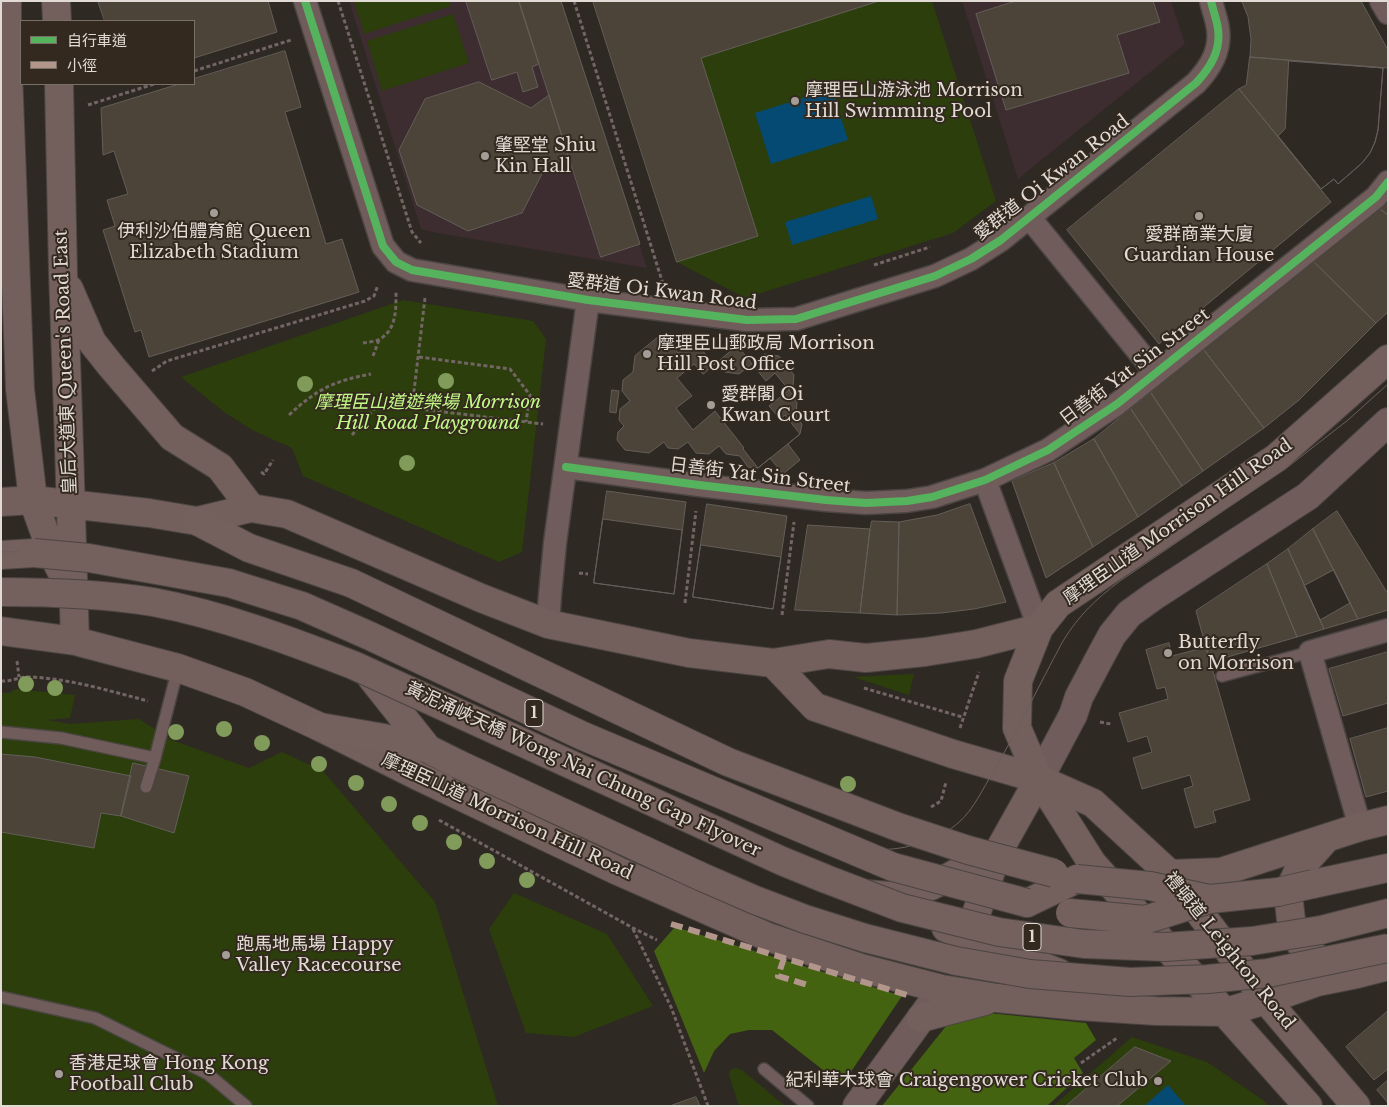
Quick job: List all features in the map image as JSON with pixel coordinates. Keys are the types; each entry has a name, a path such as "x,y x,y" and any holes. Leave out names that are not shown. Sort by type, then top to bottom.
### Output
{"highway":[{"path":"197,521 249,548 351,583 728,762 898,827 968,850 1077,879 1150,886 1210,899"},
{"name":"黃泥涌峽天橋 Wong Nai Chung Gap Flyover","path":"1,555 34,553 89,558 229,583 302,606 583,736 893,867 1070,913 1145,920 1210,899"},
{"name":"黃泥涌峽天橋 Wong Nai Chung Gap Flyover","path":"1,592 48,592 153,602 202,614 303,646 353,665 782,861 902,908 999,932 1084,944 1165,947 1262,939 1321,930 1388,912"},
{"path":"371,677 428,749"},
{"path":"320,727 384,738 428,749 755,900 805,919 865,938 956,961 1030,974 1130,982 1208,979 1268,973 1388,948"},
{"name":"1","path":"1210,899 1278,892 1388,868"},
{"name":"1","path":"1027,903 1077,879"}],"main road":[{"path":"7,1 20,389 33,500 52,553 73,594 130,603 192,617 235,629 327,660 443,708 780,864 1156,1011"},
{"path":"56,1 57,20"},
{"name":"皇后大道東 Queen's Road East","path":"59,85 74,641"},
{"path":"63,273 92,342 111,366 172,437 220,468 251,508"},
{"name":"摩理臣山道 Morrison Hill Road","path":"1226,1012 1092,863 1039,779 1017,728 1018,681 1039,628 1058,604 1276,458 1388,360"},
{"path":"1,414 20,389"},
{"path":"1,502 33,500 149,513 197,521 251,508 287,514 481,598 548,624 689,653 773,663 829,654 866,658 976,644 1039,628"},
{"name":"摩理臣山道 Morrison Hill Road","path":"1,631 74,641 178,668 245,692 618,871 768,937 862,968 942,989 996,998 1079,1006 1156,1011 1226,1012 1317,982 1388,966"},
{"path":"773,663 815,707 953,754 1039,779 997,854 968,937 942,989"},
{"name":"禮頓道 Leighton Road","path":"1039,779 1093,803 1170,874 1266,1000 1356,1106"},
{"path":"1170,874 1221,872 1360,827 1388,820"},
{"path":"1326,839 1299,869 1288,893 1291,920 1300,943 1319,960 1357,974"},
{"path":"855,893 890,896 909,893 931,886 997,854"},
{"name":"摩理臣山道 Morrison Hill Road","path":"921,1018 996,998"},
{"path":"1226,1012 1308,1106"}],"street":[{"name":"愛群道 Oi Kwan Road","path":"305,1 384,246 396,262 412,270 588,300 747,320 796,319 935,276 971,259 1001,240 1206,73 1213,61 1217,46 1218,29 1211,1"},
{"path":"1381,1 1388,13"},
{"name":"日善街 Yat Sin Street","path":"566,467 699,485 866,503 907,501 932,497 985,480 1048,450 1117,404 1376,197 1388,182"},
{"path":"1029,217 1156,373"},
{"path":"548,624 550,595 588,300"},
{"path":"1039,779 1112,635 1129,614 1308,496 1388,422"},
{"path":"985,480 1039,628"},
{"path":"1360,827 1310,652 1388,630"},
{"path":"857,1106 942,989"}],"lane":[{"path":"1222,676 1310,652"},
{"path":"146,787 178,668"},
{"path":"1,732 61,738 155,758"},
{"path":"1,997 95,1018 208,1074 246,1106"},
{"path":"764,1069 808,1106"}],"path":[{"path":"338,1 412,232 425,246"},
{"path":"574,1 664,289"},
{"path":"195,71 291,39"},
{"path":"83,106 151,85"},
{"path":"872,266 936,245"},
{"path":"151,372 167,361 365,301 374,296 378,285"},
{"path":"374,356 379,340 389,330 396,317 396,291"},
{"path":"426,295 412,408 543,424"},
{"path":"363,343 379,340"},
{"path":"419,357 510,368 530,395 526,422"},
{"path":"289,415 306,399 326,387 348,378 371,374"},
{"path":"352,435 375,408"},
{"path":"264,474 273,460"},
{"path":"685,603 696,506"},
{"path":"782,615 794,519"},
{"path":"953,754 962,717 981,667 976,644"},
{"path":"1,681 8,682 19,677 30,677 66,681 169,706"},
{"path":"860,687 962,717"},
{"path":"633,928 671,1007 708,1106"},
{"path":"1081,1063 1115,1038 1122,1036"}],"shaded area":[{"path":"349,1 561,1 647,268 421,229"},
{"path":"962,1 1171,1 1185,44 1018,179"}],"green space":[{"path":"354,1 449,1 451,6 364,34"},
{"name":"摩理臣山游泳池 Morrison Hill Swimming Pool","path":"593,1 932,1 996,201 953,233 745,298 677,262"},
{"path":"453,14 469,63 382,91 367,41"},
{"name":"摩理臣山道遊樂場 Morrison Hill Road Playground","path":"403,300 533,321 546,339 522,552 499,562 303,476 292,448 254,431 224,412 181,377"},
{"path":"914,674 909,695 853,677"},
{"name":"跑馬地馬場 Happy Valley Racecourse","path":"16,689 75,695 70,718 48,720 70,724 139,719 172,740 249,768 282,752 323,771 435,902 498,1106 1,1106 1,693 9,693"},
{"path":"514,893 607,934 653,1006 574,1037 526,1033 489,929"},
{"path":"675,927 902,996 842,1085 772,1030 749,1030 730,1034 714,1051 704,1073 654,951"},
{"path":"959,1010 1086,1023 1096,1040 1074,1058 1083,1073 1047,1106 882,1106"},
{"name":"紀利華木球會 Craigengower Cricket Club","path":"1132,1037 1207,1062 1263,1100 1268,1106 1053,1106"},
{"path":"736,1068 742,1070 785,1106 739,1106 729,1075 730,1070"}],"water":[{"path":"832,89 848,140 771,164 755,113"},
{"path":"871,196 878,219 792,245 785,222"},
{"path":"1168,1085 1186,1106 1144,1106"}],"building":[{"path":"98,1 268,1 277,32 195,58 195,20 105,20"},
{"path":"466,1 519,1 539,64 532,67 538,87 523,92 517,72 492,80"},
{"path":"519,1 561,1 640,244 601,257"},
{"path":"593,1 879,1 701,58 758,236 677,262"},
{"path":"1016,1 1153,1 1160,22 1117,35 1129,73 1006,110 976,14"},
{"path":"1242,1 1361,1 1388,50 1388,68 1250,57 1251,39 1248,17"},
{"name":"伊利沙伯體育館 Queen Elizabeth Stadium","path":"285,51 301,107 285,112 326,244 342,239 359,292 149,357 141,330 135,332 103,230 115,226 107,200 128,194 114,151 103,155 101,108 176,85 195,85 195,79"},
{"path":"1250,57 1383,68 1378,130 1375,142 1370,153 1362,163 1338,184 1334,179 1321,189 1239,89 1246,85"},
{"path":"1289,61 1383,68 1378,130 1375,142 1370,153 1362,163 1338,184 1334,179 1321,189 1278,136 1285,129"},
{"name":"肇堅堂 Shiu Kin Hall","path":"479,82 531,108 549,95 570,161 548,162 522,213 468,231 417,205 399,150 425,99"},
{"name":"愛群商業大廈 Guardian House","path":"1239,89 1331,202 1159,344 1067,230"},
{"path":"1388,200 1388,215 1380,209"},
{"path":"1380,209 1388,215 1388,312 1376,323 1314,262"},
{"path":"1314,262 1376,323 1299,400 1264,428 1204,350"},
{"name":"愛群閣 Oi Kwan Court","path":"657,338 668,340 678,353 694,340 714,365 733,349 741,350 752,364 764,354 779,356 794,375 793,387 789,390 797,402 796,417 802,424 800,434 788,444 800,460 783,474 770,458 758,468 748,467 740,456 726,454 719,446 709,454 696,453 688,442 678,449 668,448 664,442 649,453 625,450 617,440 618,432 624,426 619,420 620,409 630,401 622,391 623,380 633,372 635,356"},
{"path":"1204,350 1264,428 1203,471 1151,393"},
{"path":"717,362 725,372 739,374 752,364 766,381 775,373 789,390 769,406 780,419 785,415 800,434 758,468 715,411 693,430 676,408 692,396 677,378 694,364 703,374"},
{"path":"612,390 619,391 616,413 610,412"},
{"path":"1151,393 1203,471 1182,486 1131,409"},
{"path":"1131,409 1182,486 1138,517 1094,439"},
{"path":"1094,439 1138,517 1093,547 1054,463"},
{"path":"1054,463 1093,547 1046,578 1012,481"},
{"path":"607,491 686,502 674,594 594,583"},
{"path":"707,504 787,516 773,609 693,597"},
{"path":"970,504 1006,602 974,609 941,613 897,615 899,522 937,515"},
{"path":"1337,511 1388,594 1388,610 1358,619 1313,529"},
{"path":"603,519 682,530 674,594 594,583"},
{"path":"872,521 899,522 897,615 860,613"},
{"path":"808,525 870,529 860,613 795,610"},
{"path":"1313,529 1358,619 1324,629 1288,549"},
{"path":"701,545 781,557 773,609 693,597"},
{"path":"1288,549 1324,629 1297,637 1267,564"},
{"path":"1267,564 1297,637 1210,662 1196,611"},
{"path":"1334,570 1350,603 1320,620 1304,586"},
{"path":"1169,643 1172,656 1206,647 1250,800 1213,811 1216,822 1195,828 1184,789 1193,786 1190,775 1142,789 1133,758 1152,752 1147,736 1128,742 1119,713 1168,699 1165,687 1157,689 1146,650"},
{"path":"1388,652 1388,703 1343,716 1329,669"},
{"path":"1388,728 1388,791 1366,797 1350,739"},
{"path":"1,754 35,757 131,776 121,816 101,813 94,848 1,832"},
{"path":"133,763 189,776 174,833 121,816"},
{"path":"1388,1011 1388,1069 1374,1080 1346,1047"},
{"path":"1135,1047 1171,1061 1117,1106 1066,1106"},
{"path":"1388,1080 1388,1103 1377,1090"},
{"path":"696,1097 700,1106 670,1106"}],"tram line":[{"path":"1,552 58,553 142,562 207,574 268,591 334,615 398,642 837,841 863,848 898,848 933,839 953,827 969,811 1008,745 1063,641 1075,623 1103,594 1289,466 1348,420 1388,384"}],"marked path":[{"path":"671,924 907,995"},
{"path":"784,958 778,976 811,986"}],"cycle path":[{"path":"305,1 383,246 396,262 412,270 588,300 747,320 796,319 935,276 971,259 1001,240 1196,83 1210,65 1218,45 1217,26 1211,1"},
{"path":"566,467 699,485 866,503 907,501 932,497 985,480 1048,450 1117,404 1376,197 1388,182"}],"place":[{"name":"摩理臣山游泳池 Morrison Hill Swimming Pool","path":"795,101"},
{"name":"肇堅堂 Shiu Kin Hall","path":"485,156"},
{"name":"伊利沙伯體育館 Queen Elizabeth Stadium","path":"214,213"},
{"name":"愛群商業大廈 Guardian House","path":"1199,216"},
{"name":"摩理臣山郵政局 Morrison Hill Post Office","path":"647,354"},
{"name":"愛群閣 Oi Kwan Court","path":"711,405"},
{"name":"Butterfly on Morrison","path":"1168,653"},
{"name":"跑馬地馬場 Happy Valley Racecourse","path":"226,955"},
{"name":"香港足球會 Hong Kong Football Club","path":"59,1074"},
{"name":"紀利華木球會 Craigengower Cricket Club","path":"1158,1081"}]}
